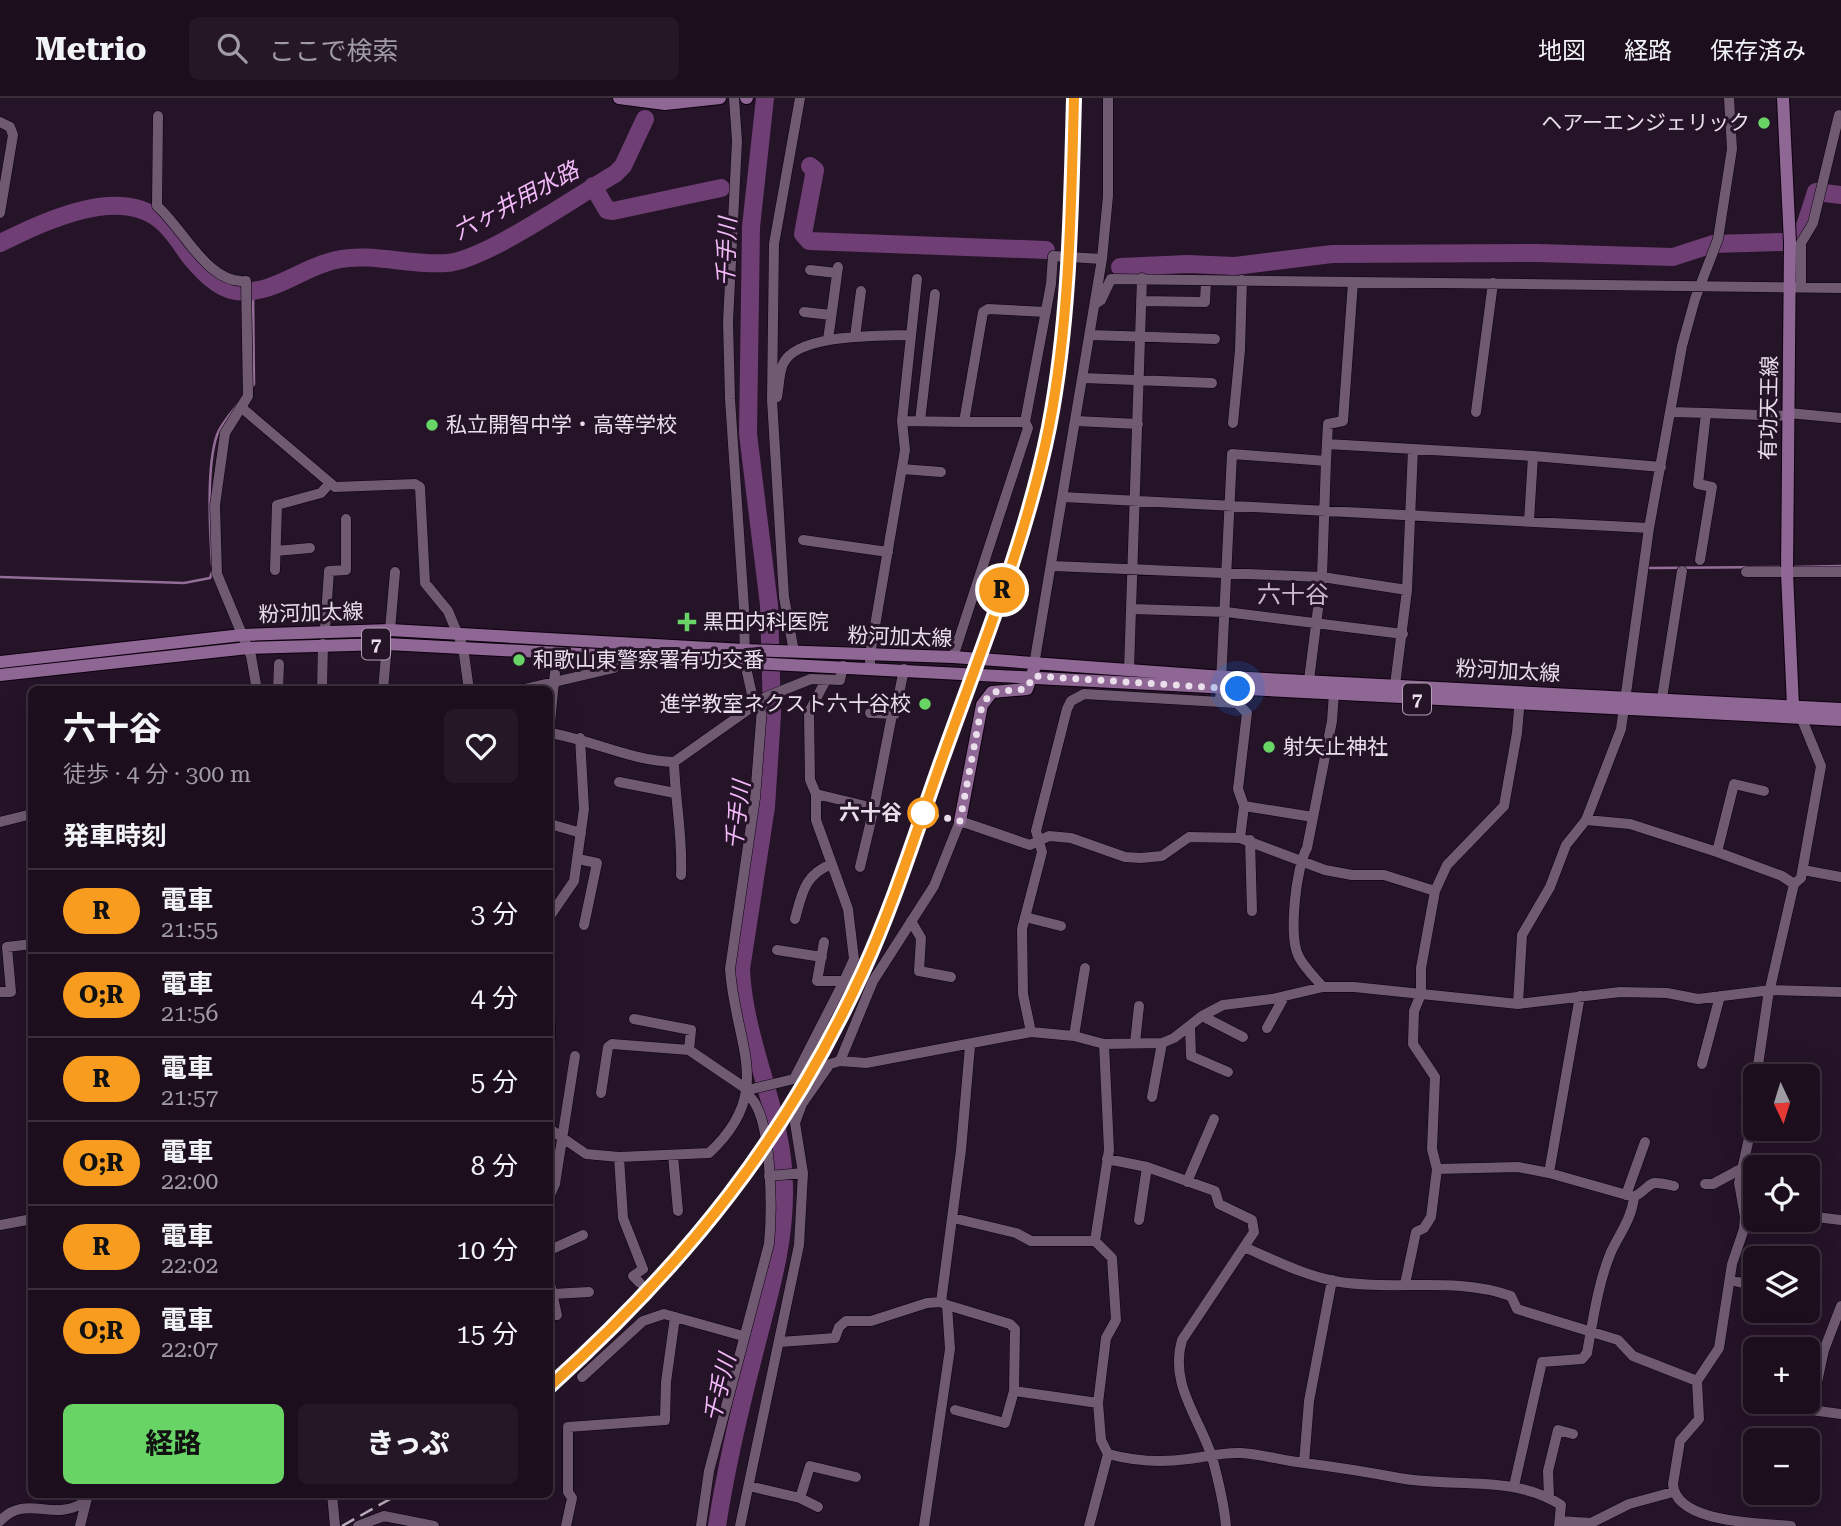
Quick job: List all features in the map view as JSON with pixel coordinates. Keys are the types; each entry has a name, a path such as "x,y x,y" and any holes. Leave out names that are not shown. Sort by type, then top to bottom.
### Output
{"main road":[{"path":"619,98 665,104 720,98"},
{"name":"有功天王線","path":"1783,98 1796,288 1789,415 1787,572 1793,706"},
{"name":"粉河加太線","path":"0,662 243,635 326,630 390,630 748,657 790,665 843,666 870,661 953,657 1034,670 1221,689 1520,697"},
{"name":"粉河加太線","path":"0,675 248,648 323,644 748,657 791,652 870,661 904,669 1129,670 1221,689 1309,680 1841,720"},
{"path":"960,821 982,705 992,692 1027,689 1034,670"},
{"name":"粉河加太線","path":"1625,703 1662,698 1841,709"},
{"path":"1793,706 1801,718"}],"street":[{"path":"553,1132 586,1154 619,1157 709,1153 726,1138 748,1093 750,1077 732,992 730,969 755,798 762,708 756,704 748,657 728,322 737,141 734,98"},
{"path":"791,652 784,597 773,416 774,244 800,98"},
{"path":"1034,670 1102,259 1108,196 1108,98"},
{"path":"1518,1004 1522,935 1550,887 1566,845 1586,820 1621,729 1649,528 1682,346 1717,243 1732,149 1729,98"},
{"path":"1796,288 1801,243 1813,223 1839,115"},
{"path":"158,116 157,206 210,266 229,280 246,281 247,285 248,391 242,408 221,444 215,505 217,574 248,648 256,686"},
{"path":"0,122 10,127 13,135 0,213"},
{"path":"953,657 1009,495 1028,428 1025,422 1046,312 1053,256 1102,259"},
{"path":"810,270 837,270 828,341"},
{"path":"1095,304 1101,300 1111,279 1142,278 1841,288"},
{"path":"1129,670 1142,278"},
{"path":"870,661 905,450 902,421 917,279"},
{"path":"1141,301 1205,302 1206,280"},
{"path":"1233,423 1240,350 1242,280"},
{"path":"1309,680 1322,577 1328,424 1343,422 1353,282"},
{"path":"1476,412 1493,283"},
{"path":"855,337 860,291"},
{"path":"920,421 935,294"},
{"path":"964,422 983,312 988,309 1046,312"},
{"path":"804,312 831,316"},
{"path":"773,416 783,364 792,354 828,341 909,335"},
{"path":"1090,335 1214,340"},
{"path":"1083,379 1212,383"},
{"path":"242,408 335,487 415,484 420,487 425,583 448,611 463,647 468,686"},
{"path":"1672,412 1841,418"},
{"path":"1700,560 1712,487 1698,484 1706,413"},
{"path":"902,421 1025,422"},
{"path":"1076,421 1138,424"},
{"path":"1327,444 1533,456 1661,467"},
{"path":"1395,685 1408,590 1413,449"},
{"path":"1221,689 1232,454 1326,461"},
{"path":"1529,521 1533,456"},
{"path":"902,469 941,472"},
{"path":"275,570 277,505 321,493 329,484"},
{"path":"1063,498 1324,509 1649,528"},
{"path":"326,630 329,571 346,570 346,519"},
{"path":"803,540 888,552"},
{"path":"276,551 310,548"},
{"path":"1052,566 1227,571 1322,577 1408,590"},
{"path":"1662,698 1682,571"},
{"path":"390,630 396,572"},
{"path":"1746,572 1841,572"},
{"path":"1132,609 1226,612 1403,634"},
{"path":"322,686 323,644"},
{"path":"383,686 387,644"},
{"path":"553,690 557,652"},
{"path":"534,686 595,670 614,668 615,654"},
{"path":"278,686 279,664"},
{"path":"553,734 580,738 658,762 674,762 766,697 811,679 840,680 843,666"},
{"path":"860,867 904,669"},
{"path":"748,1093 794,1079 854,959 846,896 816,820 816,794 810,780 809,712 826,680"},
{"path":"1031,1032 1023,994 1022,929 1042,852 1036,831 1071,701 1084,694 1221,689 1247,713 1238,789 1244,806 1252,911"},
{"path":"1323,987 1297,955 1294,903 1299,861 1307,848 1332,721 1334,694"},
{"path":"1405,1284 1416,1232 1424,1228 1431,1217 1437,1169 1432,1149 1435,1077 1413,1044 1414,1011 1421,994 1421,968 1434,891 1447,865 1504,806 1520,697"},
{"path":"870,713 892,715"},
{"path":"1743,1198 1740,1170 1749,1138 1746,1101 1758,1065 1794,884 1801,878 1803,870 1821,766 1801,718"},
{"path":"553,911 574,881 578,859 584,782 580,738"},
{"path":"674,762 675,793 683,839 681,875"},
{"path":"619,782 675,793"},
{"path":"1717,852 1734,784 1764,791"},
{"path":"816,794 874,808"},
{"path":"1244,806 1313,817"},
{"path":"0,822 28,815"},
{"path":"1586,820 1630,824 1717,852 1782,876 1794,884"},
{"path":"840,1060 873,981 934,886 960,821 1030,845 1049,836 1071,838 1123,856 1142,858 1163,856 1189,837 1245,839 1299,861 1352,875 1384,875 1423,885 1434,891"},
{"path":"553,825 581,833"},
{"path":"578,859 597,863 584,925"},
{"path":"795,919 804,885 818,869 832,864"},
{"path":"1803,870 1841,877"},
{"path":"1025,917 1061,926"},
{"path":"911,922 921,938 919,971 951,977"},
{"path":"824,942 817,981 844,981"},
{"path":"0,992 11,992 7,947 28,944"},
{"path":"777,950 822,957"},
{"path":"1074,1037 1085,968"},
{"path":"740,1526 799,1245 799,1173 795,1122 822,1071 830,1064 840,1060 866,1063 970,1046 1031,1032 1104,1044 1162,1042 1202,1016 1236,1001 1284,997 1323,987 1518,1004 1620,992 1667,993 1698,999 1771,990 1841,992"},
{"path":"1549,1173 1580,996"},
{"path":"1702,1064 1720,996"},
{"path":"1267,1028 1284,997"},
{"path":"1135,1043 1139,1006"},
{"path":"1202,1016 1243,1037"},
{"path":"634,1019 691,1030 688,1050"},
{"path":"1190,1026 1191,1056 1228,1072"},
{"path":"1152,1097 1162,1042"},
{"path":"601,1093 608,1047 612,1044 688,1050 756,1101 767,1146 772,1204 769,1244 709,1471 701,1526"},
{"path":"1095,1241 1107,1159 1104,1044"},
{"path":"924,1526 950,1349 944,1303 970,1046"},
{"path":"553,1188 575,1056"},
{"path":"1187,1182 1214,1119"},
{"path":"1514,1486 1542,1362 1582,1359 1587,1353 1612,1252 1625,1230 1630,1196 1646,1142"},
{"path":"673,1155 678,1211"},
{"path":"619,1157 623,1218 643,1269 633,1276 640,1283"},
{"path":"1107,1159 1147,1167 1215,1191 1219,1204 1252,1220 1254,1232 1182,1340 1178,1354 1177,1370 1211,1455 1226,1526"},
{"path":"1139,1220 1147,1167"},
{"path":"1437,1169 1518,1167 1630,1196 1656,1182 1674,1186"},
{"path":"1705,1184 1713,1184 1740,1170"},
{"path":"771,1176 799,1173"},
{"path":"1820,1217 1841,1220"},
{"path":"953,1218 1016,1233 1031,1241 1095,1241 1112,1258 1116,1320 1106,1338 1098,1404 1101,1440 1108,1454 1089,1526"},
{"path":"0,1225 28,1220"},
{"path":"1743,1231 1732,1264 1719,1348 1697,1381 1699,1419 1680,1441 1674,1467 1673,1492 1692,1510 1713,1522 1790,1526"},
{"path":"553,1249 583,1235"},
{"path":"1244,1247 1297,1270 1332,1280 1483,1286 1510,1296 1517,1309 1618,1340 1633,1356 1697,1381"},
{"path":"1304,1464 1309,1401 1332,1280"},
{"path":"1730,1280 1743,1283"},
{"path":"553,1289 589,1292"},
{"path":"553,1298 557,1315 553,1315"},
{"path":"780,1342 835,1338 839,1326 846,1321 871,1321 927,1303 944,1303 1010,1324 1016,1329 1014,1391 1005,1423 955,1410"},
{"path":"1820,1353 1841,1306"},
{"path":"582,1377 643,1321 664,1314 743,1336"},
{"path":"566,1526 572,1498 568,1492 568,1427 665,1420 666,1382 675,1317"},
{"path":"1014,1391 1098,1404"},
{"path":"1820,1412 1841,1415"},
{"path":"1549,1497 1548,1471 1558,1430 1573,1434"},
{"path":"1108,1454 1134,1460 1185,1460 1240,1453 1304,1464 1334,1465 1356,1472 1401,1479 1514,1486 1549,1497 1561,1504 1559,1524 1591,1524 1629,1504 1673,1492"},
{"path":"800,1498 810,1466 856,1477"},
{"path":"749,1486 800,1498 818,1507"},
{"path":"0,1521 9,1512 20,1507 56,1511 75,1508 86,1498"},
{"path":"80,1526 86,1498"},
{"path":"332,1498 335,1526"},
{"path":"358,1526 384,1516 434,1526"}],"waterway":[{"name":"千手川","path":"717,1526 738,1419 775,1272 784,1210 778,1133 749,1024 741,969 766,807 772,715 769,605 748,434 751,227 765,98"},
{"name":"六ヶ井用水路","path":"0,243 79,211 122,206 142,210 160,220 205,273 216,283 236,291 262,289 323,264 349,258 447,263 464,259 507,239 615,174 623,166 645,119"},
{"path":"810,166 815,170 803,234 809,241 1046,250"},
{"path":"593,186 607,210 613,211 721,188"},
{"path":"1797,237 1805,226 1816,192 1841,195"},
{"path":"1120,267 1187,264 1235,266 1332,254 1537,253 1673,257 1713,244 1784,242"},
{"path":"251,388 254,384 253,291"},
{"path":"212,565 211,464 217,435 238,404"},
{"path":"1794,567 1841,566"},
{"path":"1650,568 1781,567"},
{"path":"0,577 184,583 210,578 212,572"}],"railway":[{"path":"553,1383 646,1293 729,1195 801,1089 833,1032 875,943 998,605 1040,466 1064,337 1071,234 1074,98"},
{"path":"342,1526 392,1498"}],"train":[{"name":"R","path":"553,1383 638,1303 675,1263 753,1166 811,1074 842,1015 888,912 1016,551 1039,470 1059,371 1065,322 1074,98"}],"place":[{"name":"ヘアーエンジェリック","path":"1764,123"},
{"name":"私立開智中学・高等学校","path":"432,425"},
{"name":"黒田内科医院","path":"687,622"},
{"name":"和歌山東警察署有功交番","path":"519,660"},
{"name":"進学教室ネクスト六十谷校","path":"925,704"},
{"name":"射矢止神社","path":"1269,747"},
{"name":"六十谷","path":"923,813"}],"district":[{"name":"六十谷","path":"1293,595"}],"route":[{"path":"923,813 960,821 982,705 992,692 1027,689 1033,676 1238,689"}]}
